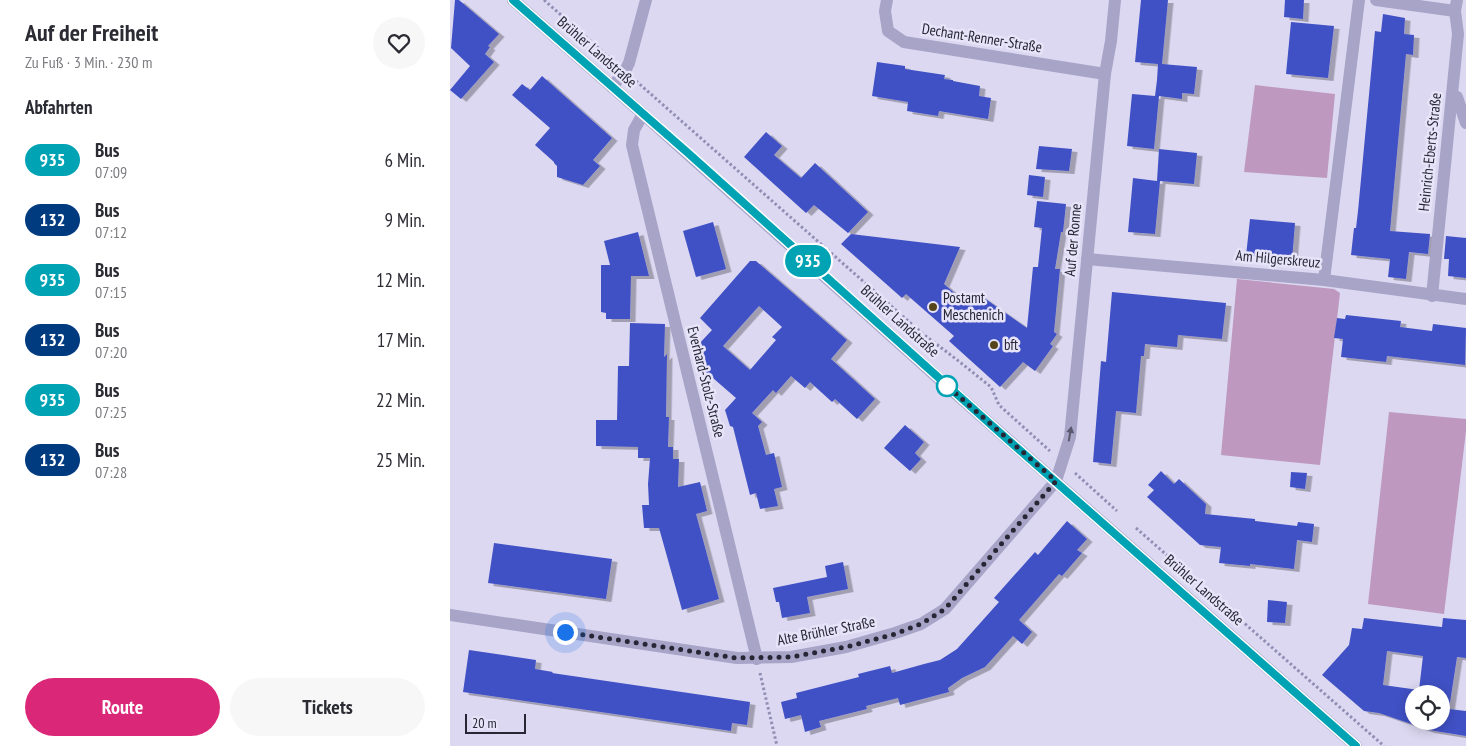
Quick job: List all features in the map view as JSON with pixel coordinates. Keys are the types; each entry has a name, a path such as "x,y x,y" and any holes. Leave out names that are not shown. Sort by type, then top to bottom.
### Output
{"street":[{"name":"Brühler Landstraße","path":"513,0 1356,746"},
{"path":"612,87 629,63 646,0"},
{"name":"Dechant-Renner-Straße","path":"887,0 885,11 888,31 904,42 1105,74"},
{"name":"Auf der Ronne","path":"1056,481 1070,437 1105,74 1111,41 1115,0"},
{"path":"1324,280 1359,0"},
{"name":"Heinrich-Eberts-Straße","path":"1376,0 1456,6 1458,34 1432,296"},
{"path":"1452,96 1458,97 1466,122"},
{"name":"Everhard-Stolz-Straße","path":"644,114 634,130 632,145 757,658"},
{"name":"Am Hilgerskreuz","path":"1087,259 1324,280 1432,296 1466,299"},
{"name":"Alte Brühler Straße","path":"450,615 736,658 791,657 846,647 895,634 921,624 945,609 1056,481"}],"path":[{"path":"544,0 923,334 991,387 999,405 1123,516"},
{"path":"1130,523 1384,746"},
{"path":"757,658 777,746"}],"shaded area":[{"path":"1255,85 1335,94 1327,178 1244,172"},
{"path":"1237,279 1334,289 1340,293 1320,465 1221,455"},
{"path":"1389,412 1466,419 1444,614 1368,604"}],"building":[{"path":"455,0 459,0 499,34 488,46 490,47 485,54 494,62 461,99 450,90 470,66 451,48"},
{"path":"1141,0 1168,0 1162,64 1197,67 1194,94 1182,93 1182,99 1159,96 1154,149 1127,146 1132,94 1155,96 1157,80 1158,64 1135,62"},
{"path":"1285,0 1304,0 1303,19 1284,17"},
{"path":"1383,14 1405,18 1404,34 1414,35 1413,55 1406,54 1390,231 1430,234 1428,254 1409,252 1406,279 1388,277 1390,259 1351,255 1358,211 1375,31 1381,32"},
{"path":"1291,22 1334,26 1328,78 1286,74"},
{"path":"877,62 905,66 905,69 945,75 944,79 980,86 979,96 991,98 988,119 939,111 938,116 907,111 908,102 872,96"},
{"path":"542,76 612,138 593,160 600,166 583,185 557,177 557,166 535,145 550,128 512,95 522,84 530,90"},
{"path":"766,132 782,146 774,155 801,178 815,163 868,212 848,233 814,205 806,213 744,157"},
{"path":"1039,146 1072,149 1069,171 1036,169"},
{"path":"1159,149 1197,153 1194,184 1160,181 1155,234 1128,232 1133,178 1157,181"},
{"path":"1029,175 1045,177 1043,197 1027,195"},
{"path":"1037,201 1066,204 1063,232 1061,232 1055,269 1060,269 1054,332 1057,334 1050,344 1053,346 1035,371 1023,362 1000,387 949,341 954,336 906,294 902,298 841,244 851,234 960,247 944,284 968,305 977,293 1027,328 1033,267 1038,267 1042,228 1034,227"},
{"path":"1250,219 1295,223 1292,260 1246,256"},
{"path":"713,222 726,269 696,277 683,231"},
{"path":"638,232 649,276 631,276 630,319 606,319 606,313 601,312 601,265 610,265 604,241"},
{"path":"1446,236 1466,238 1466,278 1448,276 1449,259 1444,259"},
{"path":"750,261 756,261 847,340 831,359 875,399 857,419 835,399 832,402 810,382 805,388 791,376 776,393 773,390 752,413 762,422 758,426 766,455 774,453 782,487 774,489 778,506 760,509 756,493 750,495 733,427 730,426 725,410 736,398 706,372 698,345 712,330 700,318","holes":["759,306 782,327 772,337 776,340 750,370 723,346"]},
{"path":"1112,292 1226,303 1222,339 1178,335 1177,347 1145,344 1144,356 1141,356 1136,413 1116,411 1111,464 1093,462 1101,361 1106,362"},
{"path":"1346,315 1401,321 1400,327 1432,331 1433,324 1466,328 1465,365 1387,356 1386,362 1341,357 1343,339 1334,338 1337,318 1345,319"},
{"path":"630,323 665,324 664,357 667,354 666,417 669,417 668,447 673,447 673,459 679,459 678,487 700,482 707,511 696,514 719,599 682,610 659,528 644,528 642,505 649,505 650,458 638,458 638,447 596,446 596,420 617,420 618,366 629,366"},
{"path":"905,425 924,442 915,453 921,459 910,471 884,448"},
{"path":"1161,471 1174,484 1179,479 1206,504 1205,514 1255,519 1255,521 1297,526 1298,522 1314,524 1312,542 1297,540 1294,569 1219,563 1221,547 1200,545 1147,497 1154,490 1148,485"},
{"path":"1291,472 1307,473 1305,489 1290,487"},
{"path":"1067,521 1087,539 1077,550 1082,553 1062,576 1059,574 1019,620 1032,632 1022,644 1013,636 985,667 962,678 948,688 949,692 900,705 898,698 866,706 867,709 819,721 821,727 805,732 801,715 785,719 781,702 797,698 796,693 859,677 858,674 890,666 892,673 940,660 957,649 999,602 994,598 1035,552 1038,555"},
{"path":"494,543 612,559 606,599 488,583"},
{"path":"843,562 848,589 807,597 810,613 782,618 779,602 776,602 773,588 827,577 825,566"},
{"path":"1268,600 1287,602 1285,623 1267,622"},
{"path":"1364,618 1442,627 1443,618 1466,620 1466,658 1457,657 1450,702 1450,685 1420,685 1423,656 1387,651 1383,685 1405,688 1405,722 1379,713 1364,711 1322,675 1349,645 1352,628 1362,629"},
{"path":"469,650 536,660 535,669 552,673 750,702 747,725 732,723 731,731 463,692"},
{"path":"1450,709 1466,711 1466,736 1429,730 1450,730"}],"bus line":[{"name":"935","path":"513,0 1356,746"}],"place":[{"name":"Postamt Meschenich","path":"933,307"},
{"name":"bft","path":"994,345"}],"route":[{"path":"565,632 736,658 791,657 846,647 895,634 921,624 945,609 1056,481 947,386"}]}
